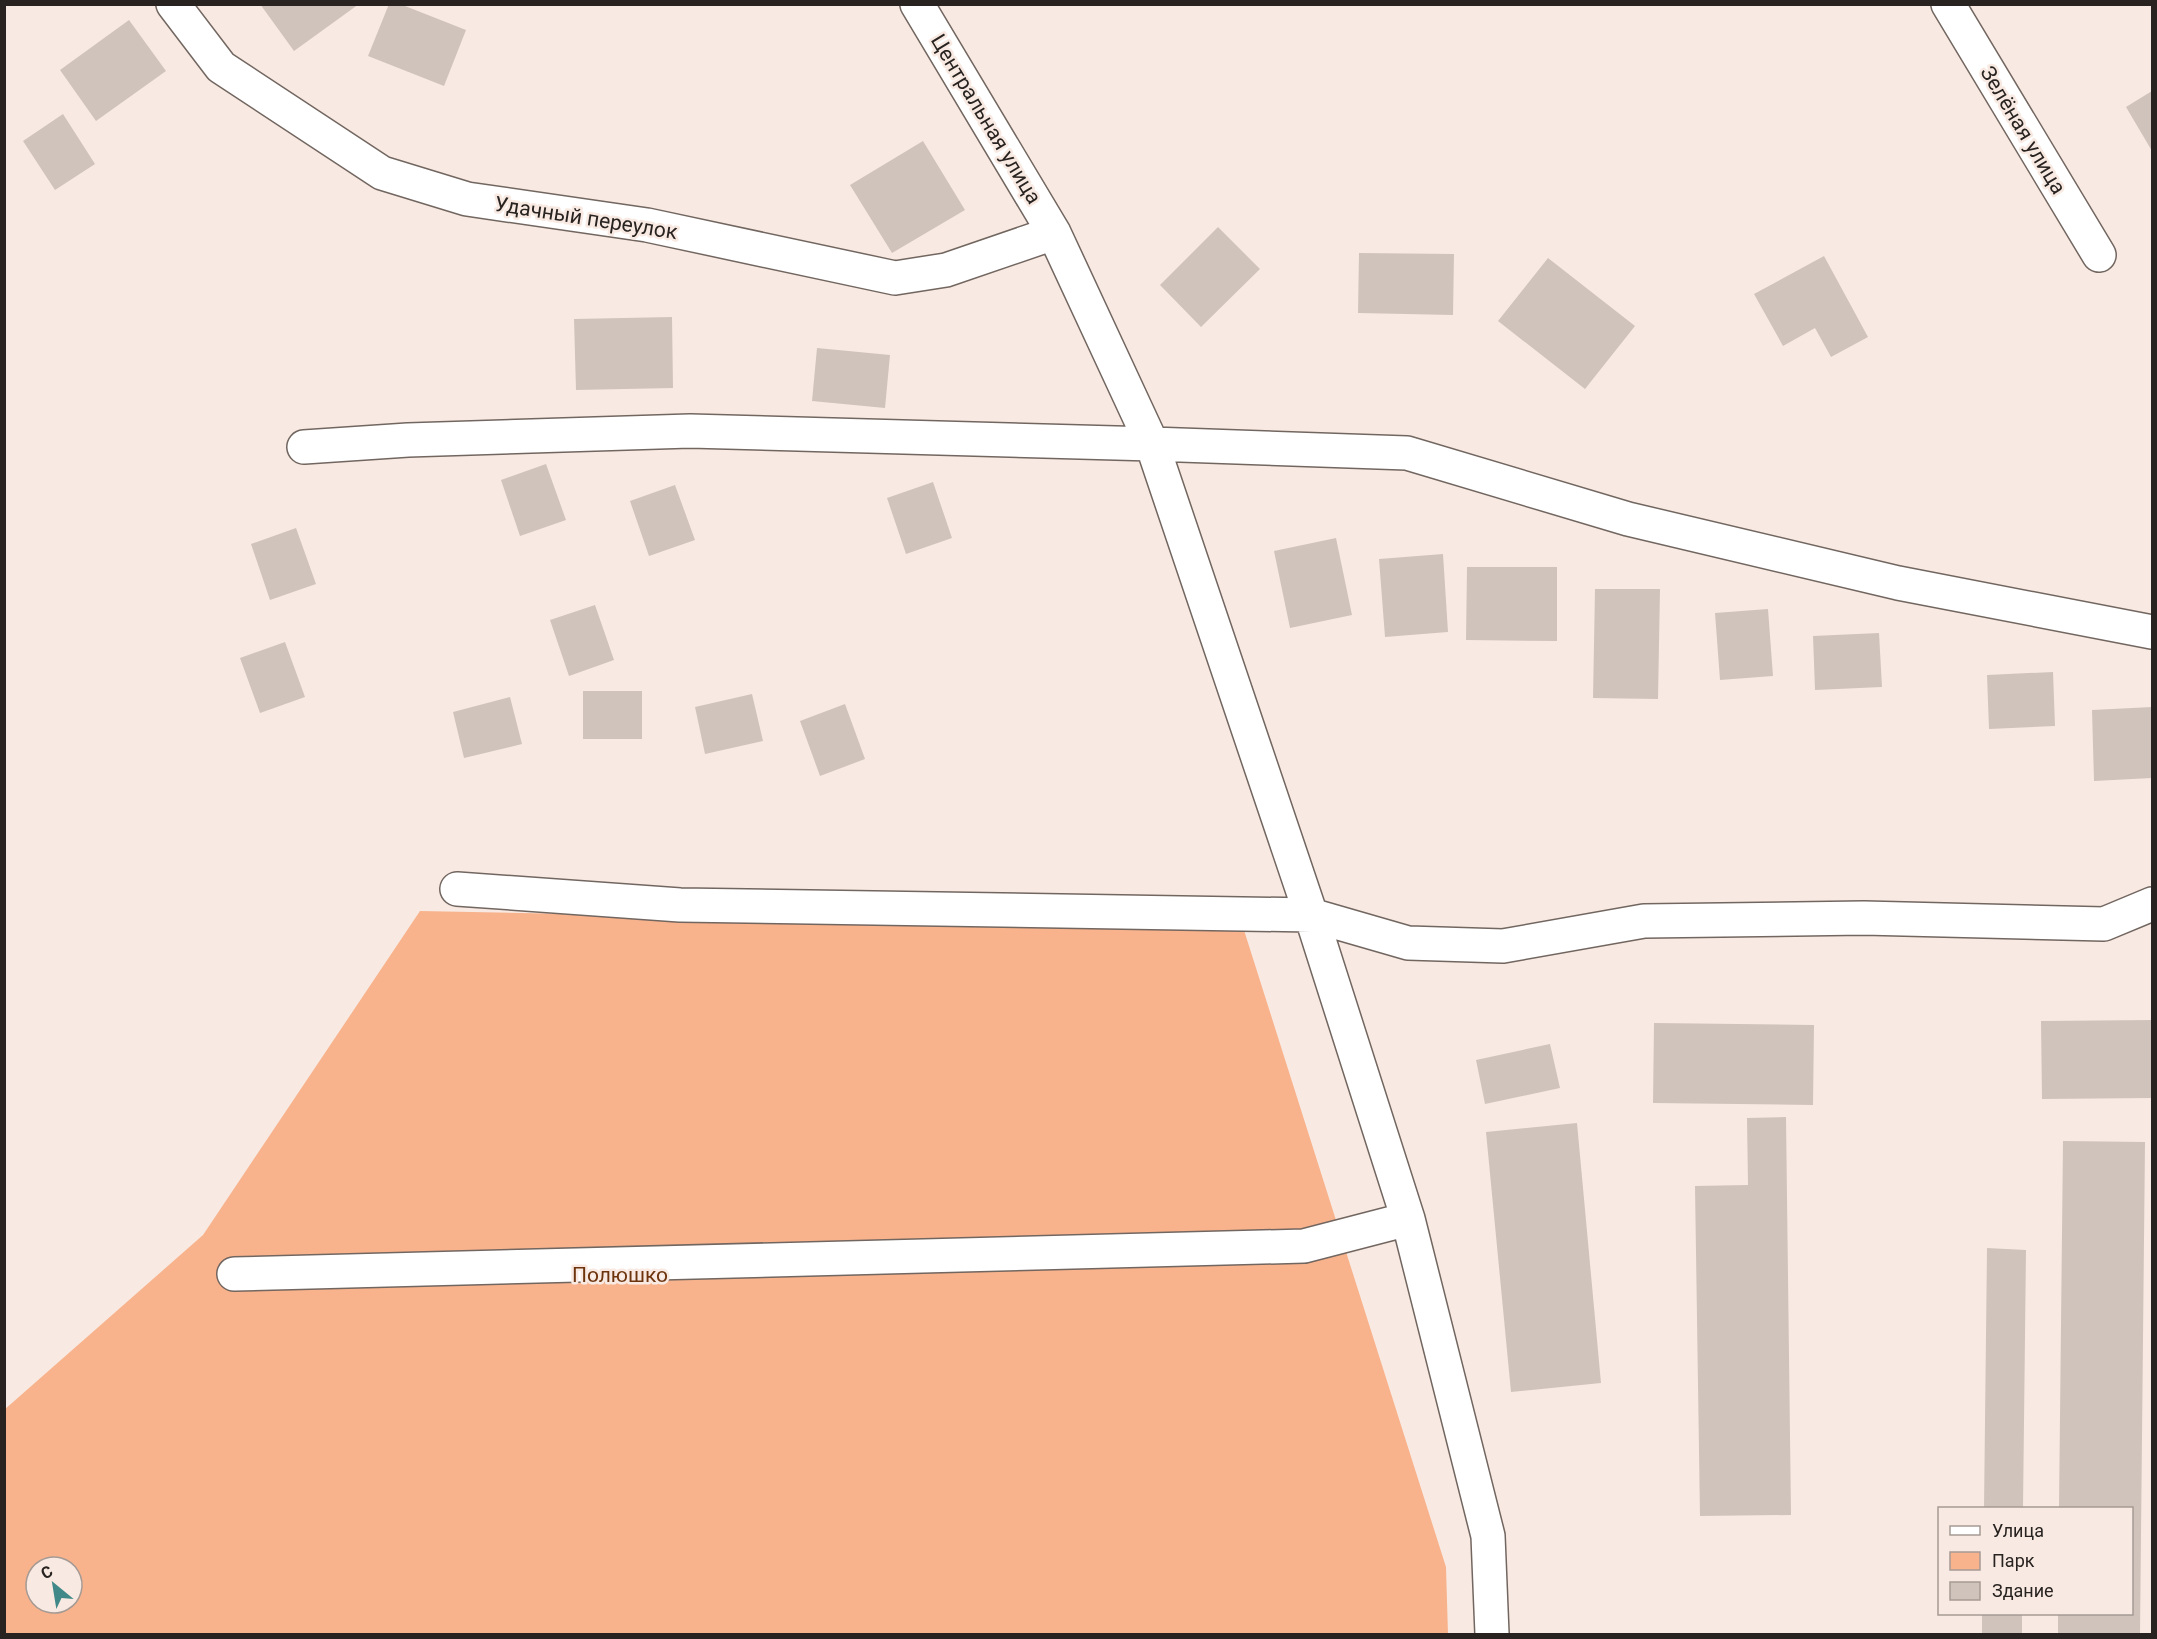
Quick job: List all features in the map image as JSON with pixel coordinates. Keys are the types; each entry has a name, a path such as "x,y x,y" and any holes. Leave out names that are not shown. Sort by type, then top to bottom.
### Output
{"street":[{"name":"Удачный переулок","path":"173,4 221,67 382,173 467,199 647,225 895,278 946,270 1054,233"},
{"name":"Центральная улица","path":"917,4 1054,233 1152,444 1311,915 1408,1219 1488,1536 1492,1635"},
{"name":"Зелёная улица","path":"1948,4 2099,255"},
{"path":"304,447 408,440 690,431 1407,453 1628,519 1898,583 2152,632"},
{"path":"457,889 680,905 1311,915 1408,943 1503,946 1644,921 1864,918 2104,924 2152,904"},
{"path":"234,1274 1304,1246 1408,1219"}],"green space":[{"name":"Полюшко","path":"420,911 1243,927 1446,1567 1448,1634 5,1634 4,1410 203,1235"}],"building":[{"path":"260,4 359,4 294,51"},
{"path":"389,4 400,4 466,30 444,86 368,56"},
{"path":"129,20 166,71 96,121 60,70"},
{"path":"2152,91 2152,151 2126,107"},
{"path":"63,114 95,164 55,190 23,141"},
{"path":"923,141 965,210 892,253 850,185"},
{"path":"1218,227 1260,269 1201,327 1160,285"},
{"path":"1359,253 1454,254 1453,315 1358,313"},
{"path":"1824,256 1868,337 1831,357 1815,328 1783,346 1754,294"},
{"path":"1548,258 1635,326 1585,389 1498,321"},
{"path":"672,317 673,388 576,390 574,319"},
{"path":"817,348 890,355 885,408 812,401"},
{"path":"546,464 566,520 520,536 501,480"},
{"path":"933,482 952,538 906,554 887,498"},
{"path":"675,485 695,540 649,556 630,501"},
{"path":"296,528 316,584 270,600 251,544"},
{"path":"1336,538 1352,615 1290,628 1274,551"},
{"path":"1443,554 1448,632 1385,637 1379,559"},
{"path":"1467,567 1557,567 1557,641 1466,640"},
{"path":"1595,589 1660,589 1658,699 1593,698"},
{"path":"595,605 614,660 569,676 550,620"},
{"path":"1768,609 1773,676 1720,680 1715,613"},
{"path":"1879,633 1882,687 1815,690 1813,636"},
{"path":"285,642 305,697 260,713 240,658"},
{"path":"2053,672 2055,726 1989,729 1987,675"},
{"path":"583,691 642,691 642,739 583,739"},
{"path":"752,694 763,741 705,754 695,707"},
{"path":"510,697 522,744 464,758 453,712"},
{"path":"845,704 865,759 820,776 800,721"},
{"path":"2152,707 2152,778 2094,781 2092,710"},
{"path":"2152,1020 2152,1098 2042,1099 2041,1021"},
{"path":"1654,1023 1814,1025 1813,1105 1653,1103"},
{"path":"1550,1044 1560,1088 1485,1104 1476,1060"},
{"path":"1786,1117 1791,1515 1700,1516 1695,1186 1748,1185 1747,1118"},
{"path":"1577,1123 1601,1383 1511,1392 1486,1132"},
{"path":"2063,1141 2145,1142 2140,1634 2058,1634 2058,1615 2133,1615 2133,1507 2059,1507"},
{"path":"1987,1248 2026,1250 2023,1507 1984,1507"},
{"path":"1982,1615 2022,1615 2022,1634 1982,1634"}]}
